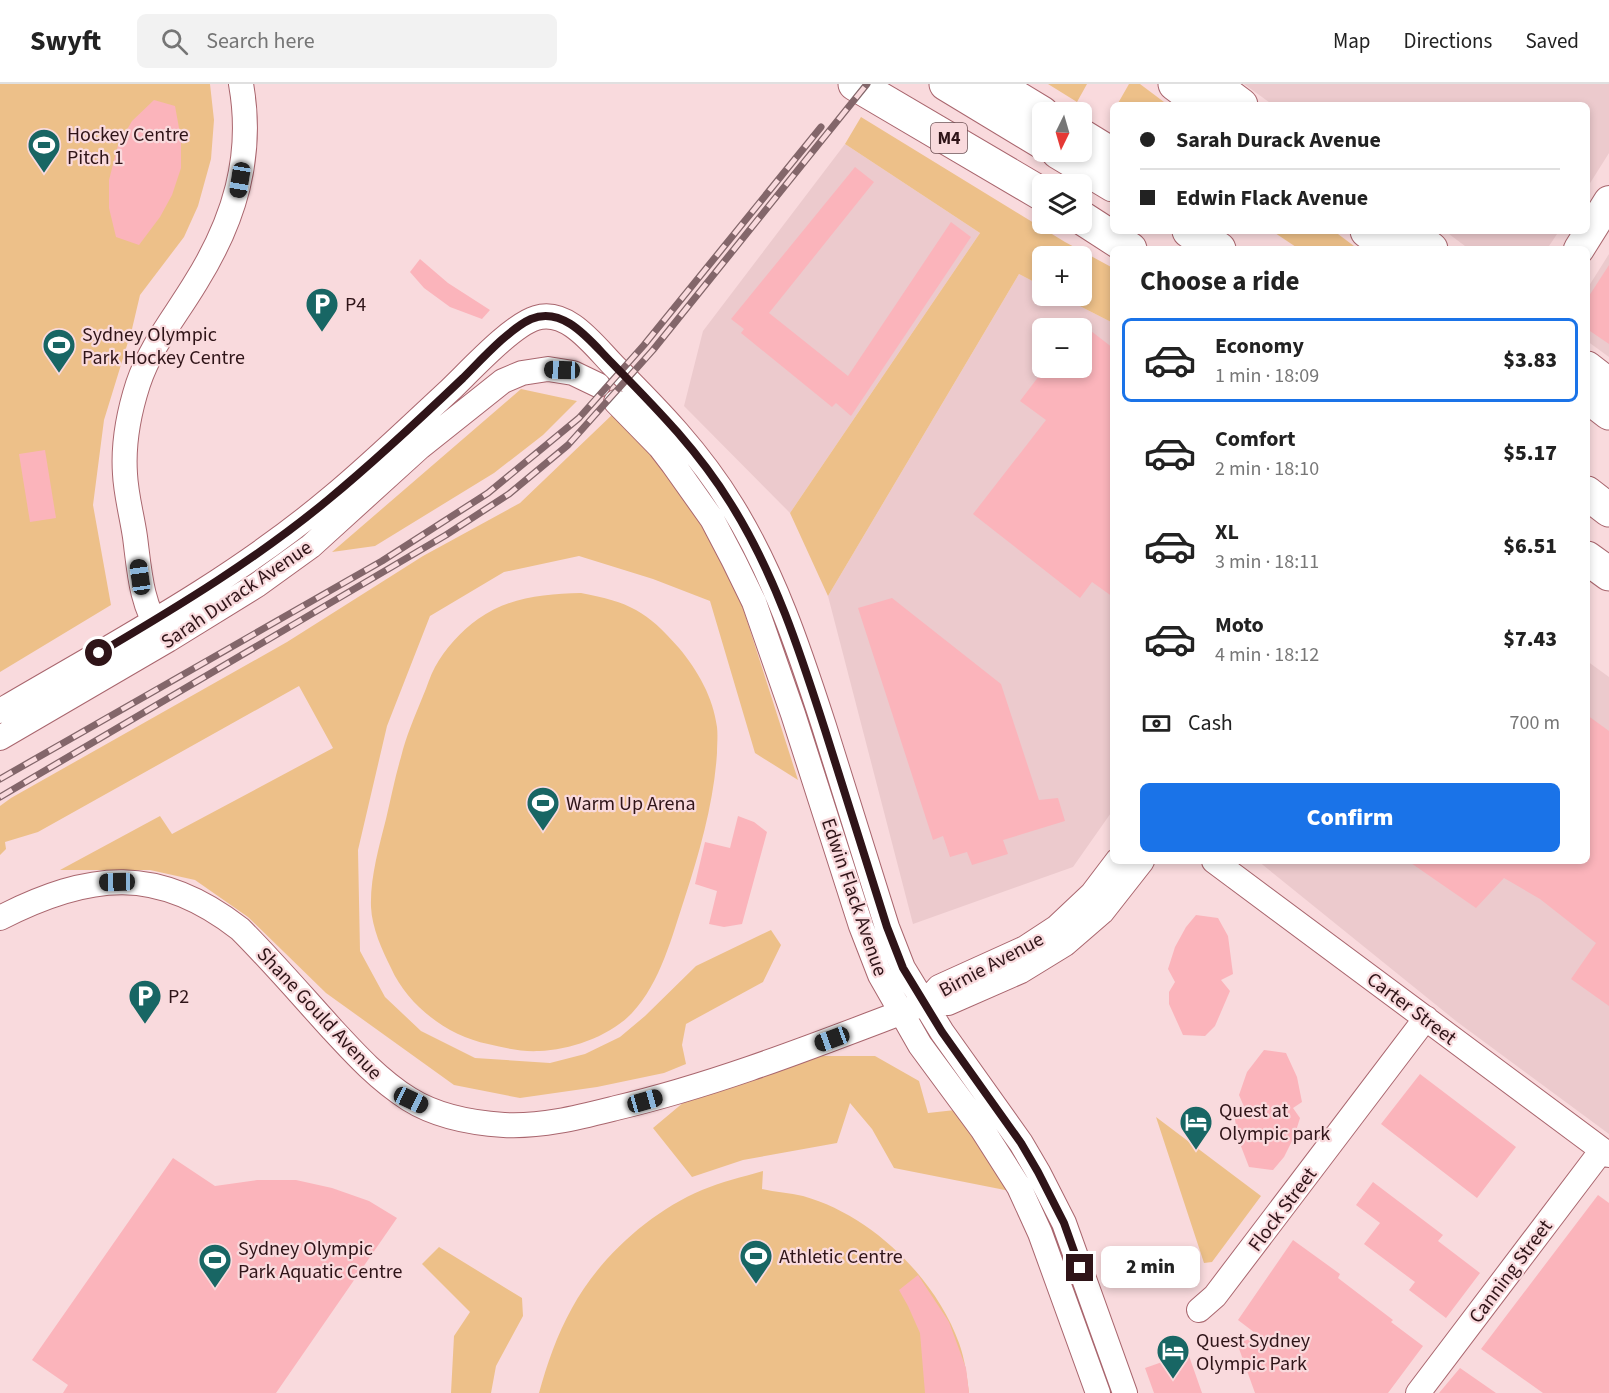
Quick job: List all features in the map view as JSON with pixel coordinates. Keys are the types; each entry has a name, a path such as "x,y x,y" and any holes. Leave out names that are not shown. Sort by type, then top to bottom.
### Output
{"highway":[{"name":"M4","path":"855,84 1032,188"},
{"name":"M4","path":"946,84 1032,136"},
{"path":"994,84 1032,107"},
{"path":"1175,84 1199,102"},
{"path":"1213,84 1237,102"},
{"path":"1092,142 1110,153"},
{"path":"1075,162 1110,183"},
{"path":"1092,225 1125,246"},
{"path":"1194,234 1214,246"},
{"path":"1218,234 1231,246"},
{"path":"1371,234 1387,246"},
{"path":"1411,234 1427,246"},
{"path":"1590,370 1609,385"},
{"path":"1590,398 1609,413"},
{"path":"1590,495 1609,510"},
{"path":"1590,560 1609,574"}],"main road":[{"path":"1590,230 1609,201"}],"street":[{"path":"168,640 153,621 140,577 125,474 127,434 138,385 159,336 196,283 222,237 237,195 245,148 244,103 241,84"},
{"name":"Edwin Flack Avenue","path":"531,319 540,316 554,317 579,330 664,415 710,472 756,547 776,588 800,652 887,927 903,968 968,1071 1021,1143 1038,1172 1064,1223 1125,1393"},
{"name":"Sarah Durack Avenue","path":"0,711 153,621 249,561 330,499 494,348 531,319"},
{"name":"Sarah Durack Avenue","path":"0,738 257,585 311,546 420,447 502,381 522,373 540,370 562,370 589,380"},
{"name":"Edwin Flack Avenue","path":"616,402 660,447 690,487 717,530 754,602 793,714 861,926 880,975 920,1044 982,1130 1019,1187 1040,1233 1098,1393"},
{"path":"690,487 710,472"},
{"name":"Birnie Avenue","path":"1049,944 1115,864"},
{"name":"Birnie Avenue","path":"924,1004 939,987 1004,958 1079,934 1102,912 1140,864"},
{"name":"Carter Street","path":"1218,864 1605,1152"},
{"name":"Shane Gould Avenue","path":"0,918 45,897 102,882 132,882 162,887 191,897 217,911 240,929 373,1073 411,1100 436,1112 462,1119 505,1125 561,1121 702,1085 766,1064 924,1004"},
{"name":"Flock Street","path":"1199,1310 1215,1296 1426,1018"},
{"name":"Canning Street","path":"1418,1393 1605,1152"}],"shaded area":[{"name":"Sydney Olympic Park Hockey Centre","path":"0,84 210,84 214,120 211,159 198,206 184,237 140,295 104,420 93,505 111,605 0,672"},
{"path":"1048,84 1087,84 1077,102"},
{"path":"1129,84 1140,84 1164,102 1119,102"},
{"path":"1244,84 1609,84 1609,153 1590,183 1590,102 1269,102"},
{"path":"861,117 1032,222 1032,234 1052,234 1072,246 1032,246 1032,281 1019,274 828,596 790,513 980,233 845,144"},
{"path":"845,144 980,233 790,513 684,406 703,331"},
{"path":"1276,234 1338,234 1354,246 1294,246"},
{"path":"1449,234 1557,234 1549,246 1465,246"},
{"path":"1609,254 1609,357 1590,343 1590,284"},
{"path":"1092,257 1110,266 1110,321 1080,306 1092,306"},
{"path":"1019,274 1032,281 1032,306 1080,306 1110,321 1110,814 1073,867 913,924 828,596"},
{"path":"521,389 577,401 543,435 494,473 375,546 332,552"},
{"path":"615,412 666,469 733,577 798,780 755,753 710,601 653,579 579,556 504,572 430,616 387,726 358,850 360,951 385,997 421,1031 475,1058 550,1063 585,1054 620,1037 696,966 771,930 781,945 763,982 686,1024 682,1045 686,1064 664,1073 597,1087 520,1098 454,1085 326,993 248,917 195,880 150,870 60,870 160,816 172,834 333,748 299,686 38,832 5,842 6,849 0,855 0,806 11,798 287,642 423,556 520,503"},
{"name":"Warm Up Arena","path":"581,593 612,600 636,610 668,635 686,657 704,685 715,716 717,753 713,789 696,862 665,958 642,1001 632,1013 613,1028 577,1045 551,1050 520,1050 488,1044 458,1034 431,1017 408,995 398,982 375,931 371,907 373,874 405,741 435,667 444,654 472,624 502,606 527,598"},
{"path":"1590,663 1609,677 1609,1134 1456,1021 1262,864 1590,864"},
{"path":"820,1056 875,1056 919,1081 928,1113 955,1110 1010,1191 894,1168 872,1129 850,1103 837,1143 743,1160 692,1177 653,1128 684,1102"},
{"path":"1156,1117 1261,1196 1212,1262 1204,1263"},
{"name":"Athletic Centre","path":"763,1171 762,1189 803,1196 828,1205 853,1218 876,1233 917,1272 934,1295 959,1343 969,1393 539,1393 545,1371 567,1318 583,1289 611,1254 645,1224 683,1199 717,1184"},
{"path":"439,1247 522,1298 523,1316 496,1366 491,1393 451,1393 454,1336 470,1312 422,1264"}],"building":[{"path":"154,100 175,106 181,139 181,168 172,195 160,217 139,245 116,237 109,208 109,180 118,145 132,121"},
{"path":"855,167 874,182 769,313 848,376 951,222 971,237 851,416 836,403 832,407 741,333 744,329 731,319"},
{"path":"420,259 448,283 490,310 482,319 450,307 424,288 410,272"},
{"path":"1609,265 1609,344 1590,331 1590,294"},
{"path":"1092,332 1110,346 1110,595 1092,582 1080,598 973,514 1046,420 1020,401 1037,378 1092,378"},
{"path":"45,450 56,518 30,522 19,454"},
{"path":"892,598 1001,684 1039,800 1058,798 1065,821 1003,840 1008,854 972,865 967,852 950,857 943,836 933,840 858,608"},
{"path":"1590,717 1609,731 1609,1006 1571,979 1596,943 1540,899 1504,878 1476,908 1412,864 1590,864"},
{"path":"738,816 754,822 767,832 742,924 724,927 709,924 717,891 695,884 705,842 730,848"},
{"path":"1196,915 1218,918 1228,936 1233,974 1221,980 1230,991 1215,1026 1205,1036 1183,1035 1169,1004 1169,992 1175,982 1168,969 1175,947"},
{"path":"1264,1050 1286,1053 1297,1077 1302,1102 1293,1108 1300,1118 1294,1137 1284,1157 1273,1170 1249,1167 1237,1136 1235,1119 1245,1109 1239,1095 1247,1072"},
{"path":"1420,1074 1516,1147 1477,1198 1381,1124"},
{"name":"Sydney Olympic Park Aquatic Centre","path":"173,1158 215,1186 257,1180 296,1180 332,1188 369,1201 397,1218 276,1393 63,1393 68,1385 32,1360"},
{"path":"1373,1182 1443,1235 1438,1241 1480,1273 1446,1318 1409,1290 1415,1282 1364,1244 1380,1223 1356,1205"},
{"path":"1598,1195 1609,1203 1609,1393 1543,1393 1481,1349"},
{"path":"1293,1240 1340,1274 1338,1278 1423,1346 1388,1393 1255,1393 1237,1343 1259,1336 1238,1320"},
{"path":"918,1275 949,1322 966,1368 969,1393 925,1393 920,1333 899,1290"},
{"name":"Quest Sydney Olympic Park","path":"1188,1353 1202,1393 1154,1393 1145,1368"},
{"path":"1460,1368 1496,1393 1439,1393"}],"railway":[{"path":"0,797 446,535 509,494 568,445 653,350 867,84"},
{"path":"0,779 382,561 488,493 579,418 644,345 821,127"}],"place":[{"name":"Hockey Centre Pitch 1","path":"44,174"},
{"name":"P4","path":"322,333"},
{"name":"Sydney Olympic Park Hockey Centre","path":"59,374"},
{"name":"Warm Up Arena","path":"543,832"},
{"name":"P2","path":"145,1025"},
{"name":"Quest at Olympic park","path":"1196,1151"},
{"name":"Athletic Centre","path":"756,1285"},
{"name":"Sydney Olympic Park Aquatic Centre","path":"215,1289"},
{"name":"Quest Sydney Olympic Park","path":"1173,1380"}],"route":[{"path":"99,653 249,561 330,499 494,348 526,322 540,316 554,317 567,322 579,330 686,440 732,505 756,547 776,588 800,652 887,927 903,968 968,1071 1021,1143 1064,1223 1080,1268"}]}
